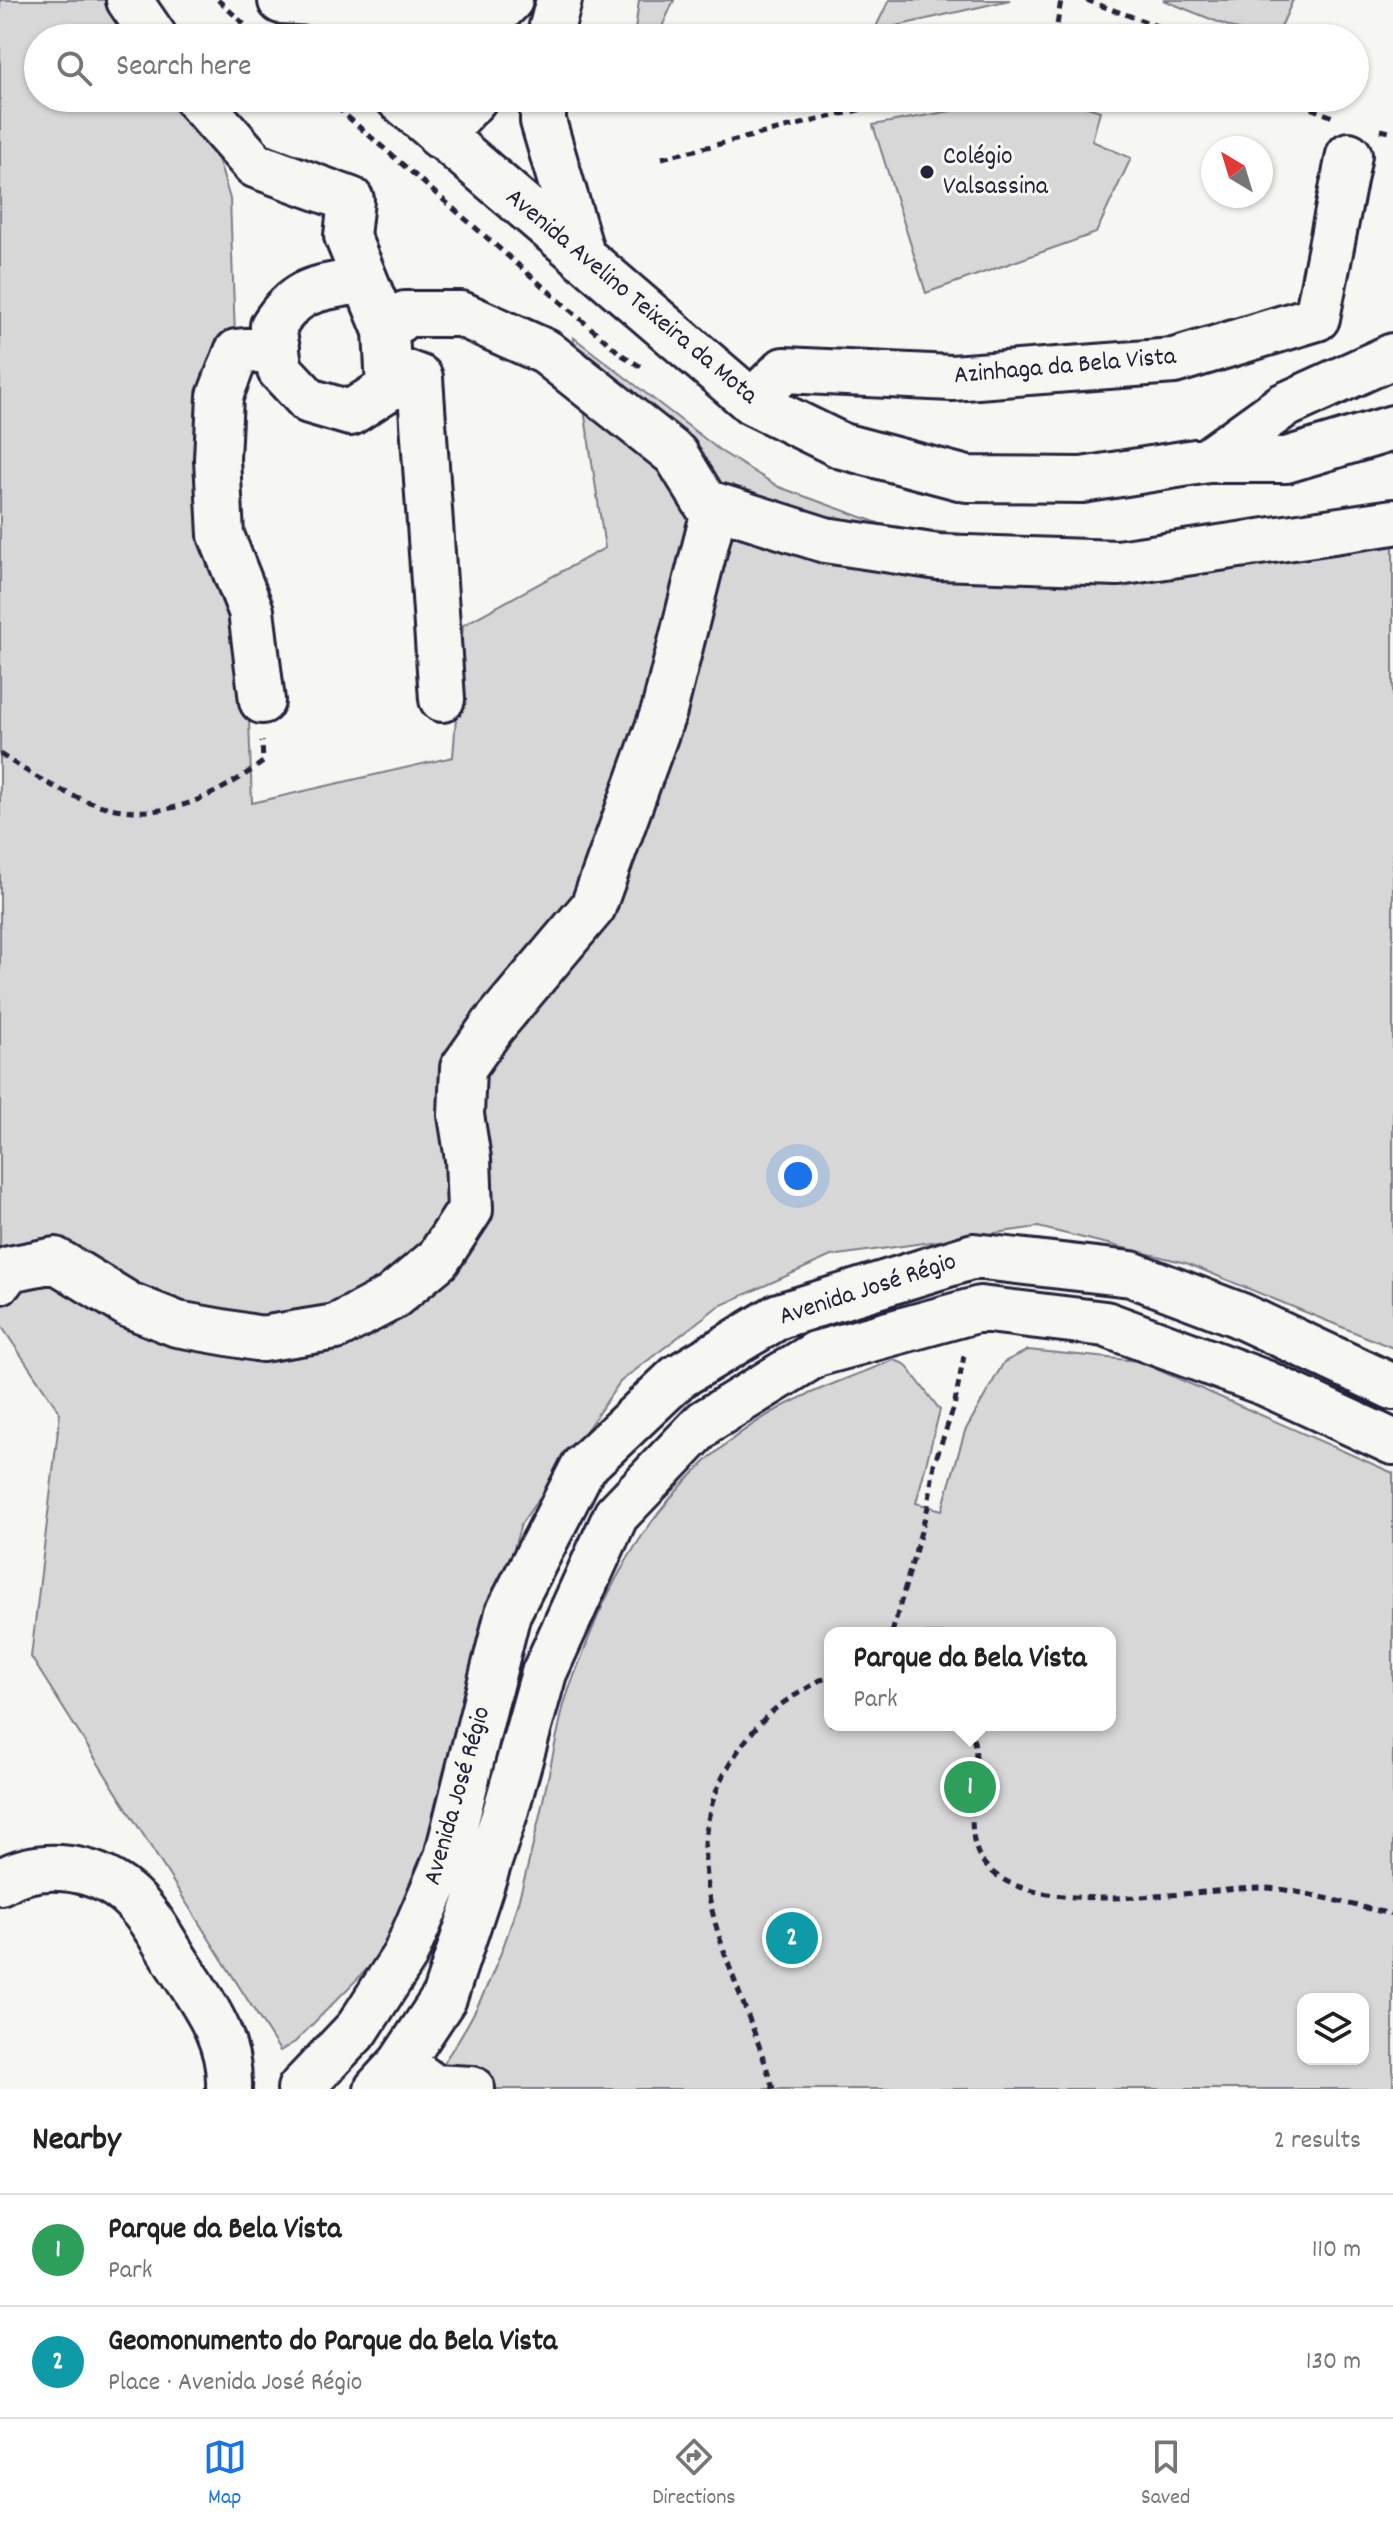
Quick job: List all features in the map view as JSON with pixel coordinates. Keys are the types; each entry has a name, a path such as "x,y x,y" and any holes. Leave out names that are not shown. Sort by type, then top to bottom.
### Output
{"street":[{"path":"129,0 145,24"},
{"path":"270,10 429,10 465,0"},
{"path":"486,24 510,0"},
{"path":"270,10 298,24"},
{"path":"208,112 255,165 351,200 347,236 364,280 387,348 389,388 350,413 309,401 280,370 273,326 288,302 312,290 364,280"},
{"name":"Avenida Avelino Teixeira da Mota","path":"417,112 440,136 752,402 842,446 967,479 1082,480 1208,460 1286,460 1393,428"},
{"path":"440,136 462,112"},
{"path":"543,112 583,258"},
{"name":"Azinhaga da Bela Vista","path":"752,402 784,370 952,378 1174,361 1317,318 1348,138"},
{"path":"0,1281 9,1269 55,1260 129,1305 177,1324 262,1339 336,1327 391,1298 438,1259 470,1210 468,1159 461,1115 463,1068 492,1027 593,907 664,711 713,515 676,455 546,352 461,314 405,314 387,348"},
{"path":"262,701 251,611 221,535 217,459 220,396 237,352 277,348"},
{"path":"387,348 420,378 442,699"},
{"name":"Avenida Avelino Teixeira da Mota","path":"1208,460 1283,406 1391,357"},
{"path":"705,502 825,540 938,557 1103,562 1393,522"},
{"name":"Avenida José Régio","path":"300,2089 358,2028 405,1955 447,1857 508,1613 583,1467 678,1377 779,1316 974,1256 1131,1274 1239,1315 1393,1387"},
{"name":"Avenida José Régio","path":"389,2076 444,1998 505,1813 544,1673 616,1515 705,1422 816,1354 980,1309 1105,1324 1265,1383 1393,1442"},
{"path":"0,1882 26,1871 74,1869 102,1878 127,1894 145,1915 214,2018 223,2036 230,2066 229,2089"},
{"path":"389,2076 434,2087 472,2089"}],"path":[{"path":"218,0 270,10"},
{"path":"1057,24 1061,0"},
{"path":"1086,0 1152,24"},
{"path":"662,158 851,112"},
{"path":"1311,112 1348,138"},
{"path":"0,754 49,787 97,807 161,813 224,790 263,762 262,701"},
{"path":"894,1627 928,1507 934,1464 964,1362 961,1314"},
{"path":"773,2089 714,1922 702,1845 714,1793 737,1752 766,1716 824,1679"},
{"path":"971,1731 976,1767 971,1817 982,1861 1001,1878 1034,1893 1107,1898 1264,1888 1393,1914"}],"shaded area":[{"path":"0,0 145,0 171,24 24,24 24,112 204,112 230,199 252,803 453,757 463,625 605,548 573,337 722,452 779,487 889,527 1077,545 1393,512 1393,1348 1186,1263 1038,1227 831,1256 717,1307 620,1382 521,1524 417,1883 380,1956 295,2042 280,2051 31,1657 60,1413 0,1324"},
{"path":"639,0 674,0 663,24 636,24"},
{"path":"889,0 1010,0 905,24 877,24"},
{"path":"1163,0 1293,0 1282,24 1223,24"},
{"path":"945,112 1100,112 1092,141 1131,158 1096,233 926,293 873,125"},
{"path":"1028,1350 1138,1361 1393,1473 1393,2089 423,2089 454,2047 479,2003 499,1958 529,1862 568,1691 597,1618 635,1546 685,1482 746,1429 782,1407 894,1360 905,1364 940,1410 916,1503 942,1510 965,1431 1004,1362"}],"place":[{"name":"Colégio Valsassina","path":"927,172"},
{"name":"Parque da Bela Vista","path":"970,1787"},
{"name":"Geomonumento do Parque da Bela Vista","path":"792,1938"}]}
